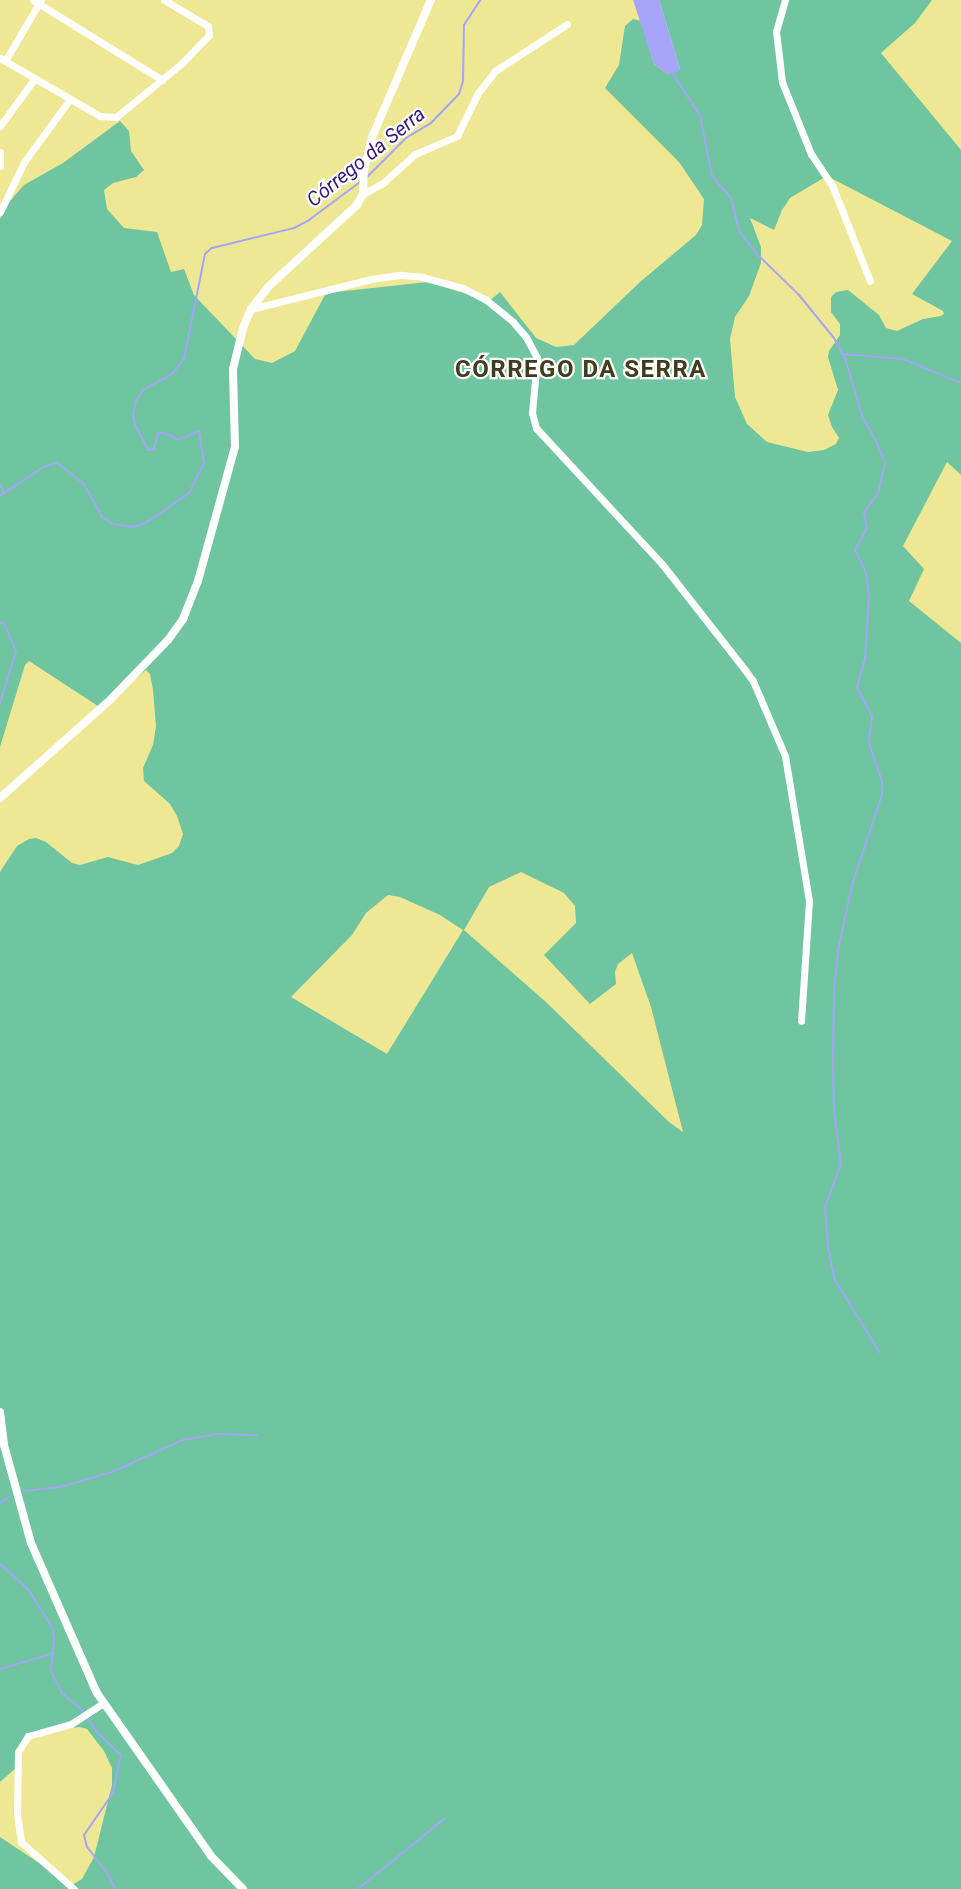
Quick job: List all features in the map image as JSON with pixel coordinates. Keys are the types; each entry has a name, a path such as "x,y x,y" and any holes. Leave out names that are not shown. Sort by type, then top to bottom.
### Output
{"street":[{"path":"162,80 37,1 3,60 105,118 120,114 162,80 209,34 208,26 164,0"},
{"path":"0,798 111,699 168,640 183,619 198,581 235,447 233,369 240,338 251,309 268,287 348,216 363,189 364,170 380,117 431,0"},
{"path":"785,0 776,31 782,82 811,154 832,185 870,281"},
{"path":"363,189 383,183 415,154 457,136 478,93 495,71 567,24"},
{"path":"0,126 35,78"},
{"path":"0,212 24,162 70,99"},
{"path":"0,152 0,166"},
{"path":"251,309 370,279 401,275 422,277 462,288 485,299 513,322 526,337 537,358 532,413 536,428 662,564 745,670 753,681 785,756 808,885 806,974 801,1021"},
{"path":"0,1412 4,1445 31,1543 103,1704 211,1856 243,1889"},
{"path":"74,1889 21,1842 16,1764 21,1743 27,1736 71,1724 103,1704"}],"green space":[{"path":"659,0 932,0 915,23 881,53 961,150 961,475 947,462 903,546 924,569 909,601 961,643 961,1889 0,1889 0,1837 72,1885 82,1879 94,1857 112,1785 112,1768 104,1751 87,1729 80,1727 35,1732 23,1742 16,1768 0,1782 0,872 17,846 29,839 36,838 46,842 72,863 80,865 108,857 138,865 172,853 179,846 183,834 170,804 144,781 143,768 153,745 156,726 153,690 150,674 146,670 101,708 29,661 25,665 0,747 0,219 10,201 24,185 63,163 120,121 129,131 131,151 144,170 136,177 113,183 104,190 107,209 124,228 157,232 171,272 184,269 194,295 255,359 272,363 295,351 326,293 428,282 489,301 500,292 536,338 556,347 574,345 640,282 696,235 702,225 704,199 679,162 605,88 619,65 625,26 633,19 641,21 654,64 667,74 680,69","holes":["827,176 952,241 912,294 943,311 944,314 941,316 923,319 897,331 886,328 879,315 848,290 836,292 831,297 831,312 840,324 840,335 829,351 828,357 838,390 828,415 839,438 836,444 824,450 808,452 767,442 747,424 735,397 730,339 735,317 749,296 761,263 761,247 750,218 774,230 790,198","521,872 564,893 575,906 576,923 544,955 590,1004 616,984 615,972 618,964 632,953 651,1007 683,1132 669,1122 546,1002 464,930 489,887","388,895 400,897 440,915 463,930 387,1054 291,997 352,935 366,913"]}],"shaded area":[{"path":"633,0 659,0 680,69 676,73 667,74 654,64"}],"waterway":[{"name":"Córrego da Serra","path":"367,177 406,138 431,123 459,94 463,81 464,25 480,0"},
{"path":"672,73 700,115 712,176 731,198 739,231 756,253 799,295 834,338 846,361 862,416 885,463 878,493 864,513 867,528 855,550 866,573 869,597 865,659 857,687 872,717 869,743 882,781 882,795 852,885 838,951 834,990 833,1063 834,1111 841,1164 825,1207 828,1248 835,1280 880,1353"},
{"name":"Córrego da Serra","path":"0,496 45,466 57,463 84,484 102,517 113,524 134,527 149,521 189,493 204,463 199,431 179,440 165,433 158,433 154,449 148,450 135,425 133,414 136,401 143,390 172,374 184,359 205,254 212,248 294,228 309,220 360,182"},
{"path":"843,354 903,359 961,383"},
{"path":"0,485 5,493"},
{"name":"Córrego da Serra","path":"0,622 5,625 16,652 0,703"},
{"path":"25,1491 64,1486 112,1472 183,1440 217,1434 257,1435"},
{"path":"0,1503 9,1497"},
{"name":"Córrego da Serra","path":"0,1564 28,1589 52,1627 54,1638 51,1671 62,1693 80,1708 99,1734 121,1755 113,1793 84,1835 87,1847 106,1871 115,1889"},
{"path":"0,1669 54,1653"},
{"path":"358,1889 444,1819"}],"district":[{"name":"CÓRREGO DA SERRA","path":"581,370"}]}
